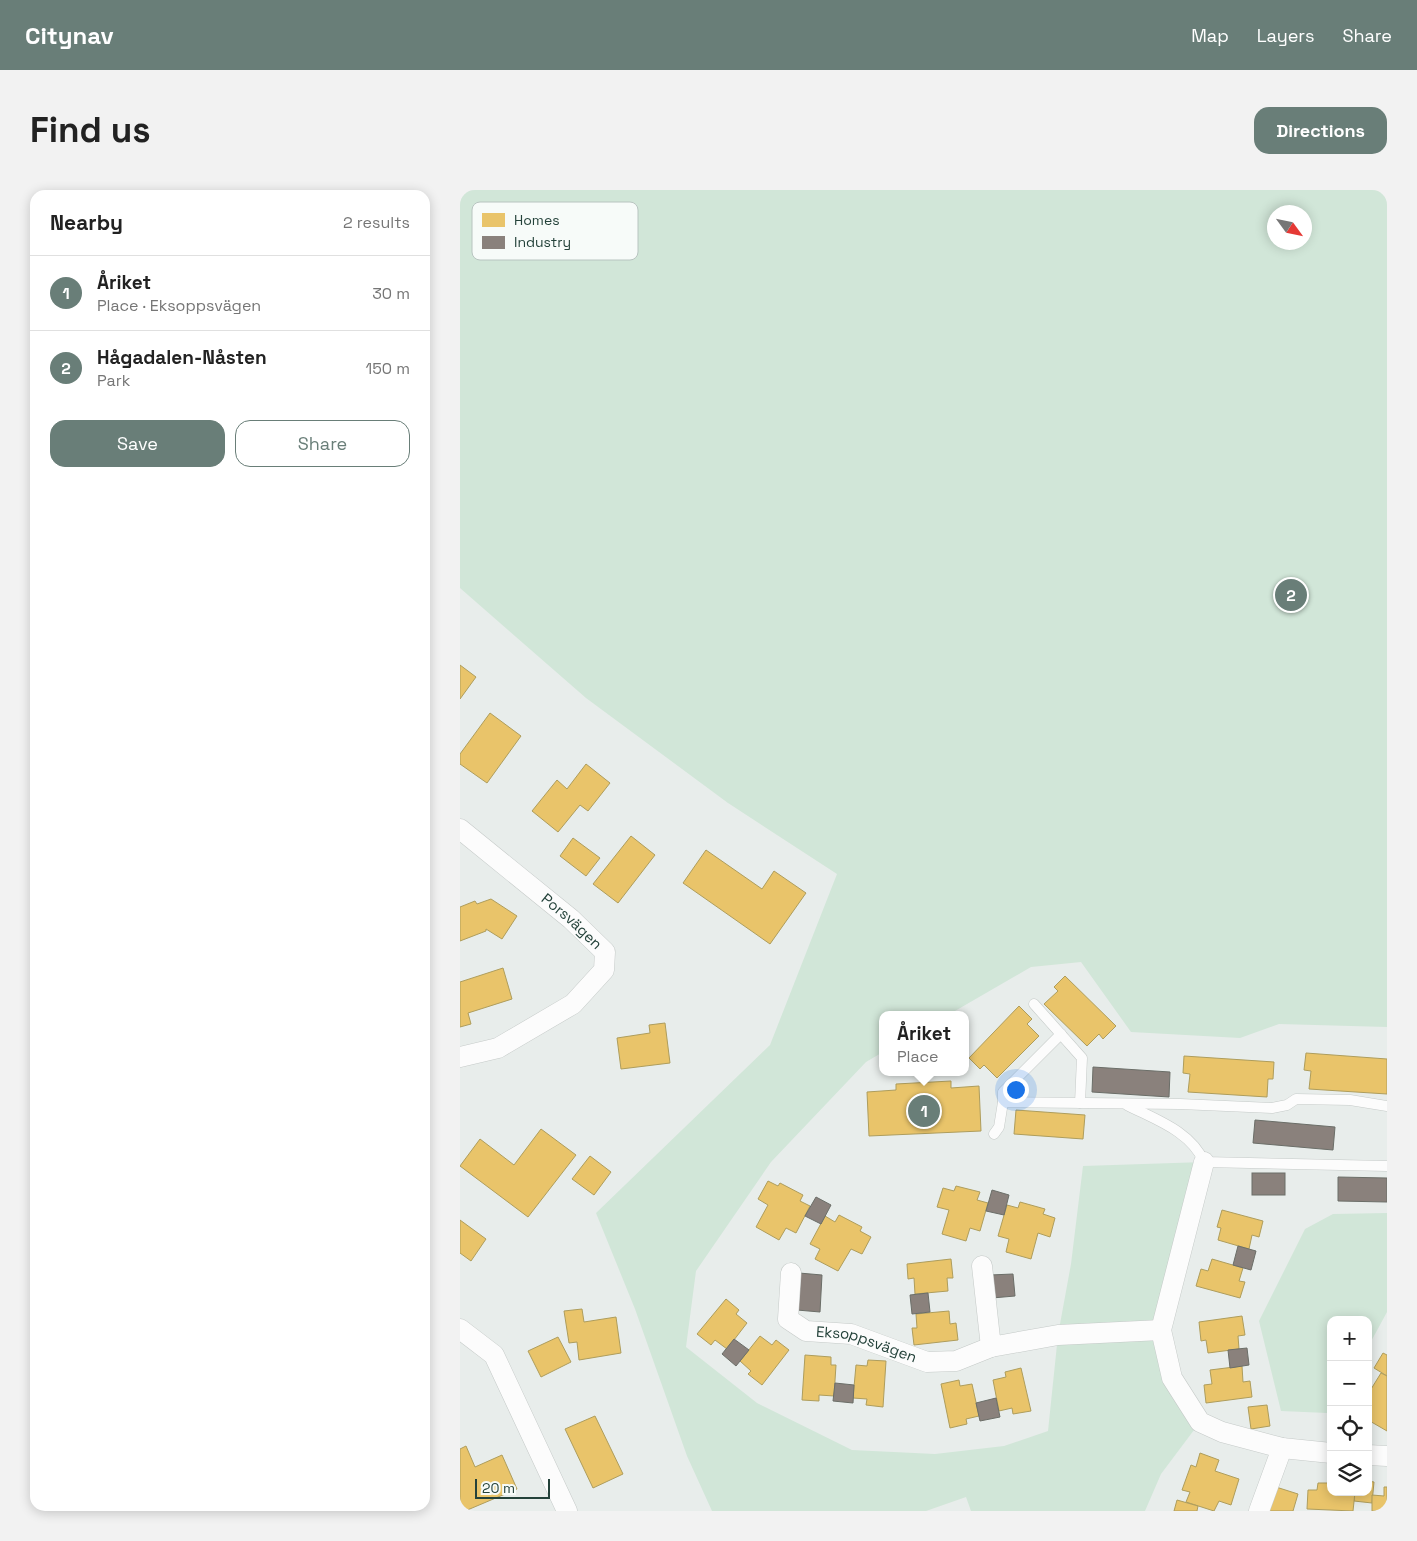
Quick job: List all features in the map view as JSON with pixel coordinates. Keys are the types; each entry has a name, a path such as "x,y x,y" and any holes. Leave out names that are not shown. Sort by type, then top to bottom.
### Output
{"street":[{"name":"Porsvägen","path":"460,830 571,919 605,952 604,970 573,1004 498,1048 460,1057"},
{"path":"1204,1162 1161,1330 1172,1378 1200,1422 1222,1432 1282,1448 1327,1453"},
{"path":"982,1266 991,1347"},
{"name":"Eksoppsvägen","path":"790,1273 788,1320 806,1331 851,1334 927,1362 956,1361 991,1347 1058,1335 1161,1330"},
{"path":"460,1329 494,1355 567,1511"},
{"path":"1259,1511 1282,1448"},
{"path":"1372,1455 1387,1456"}],"lane":[{"path":"1034,1004 1082,1058 1080,1103"},
{"path":"994,1134 999,1127 1003,1092 1061,1034"},
{"path":"1003,1102 1272,1108 1287,1105 1296,1099 1350,1100 1387,1106"},
{"path":"1124,1104 1166,1124 1200,1152 1204,1162 1387,1166"}],"green space":[{"path":"460,190 1387,190 1387,1027 1279,1024 1240,1038 1131,1032 1081,962 1031,967 955,1011 879,1011 879,1054 866,1062 771,1162 696,1271 686,1347 757,1403 852,1450 935,1454 1004,1446 1048,1431 1058,1335 1071,1264 1083,1166 1204,1162 1161,1330 1200,1422 1161,1474 1145,1511 971,1511 966,1497 926,1511 712,1511 687,1456 635,1309 596,1213 770,1045 837,874 728,803 586,698 460,588"},
{"path":"1387,1213 1387,1312 1372,1340 1372,1316 1327,1316 1327,1413 1281,1411 1259,1321 1305,1229 1333,1214"}],"building: Homes":[{"path":"460,665 476,677 460,699"},
{"path":"490,713 521,736 487,783 460,764 460,754"},
{"path":"586,764 610,783 588,811 580,805 558,832 532,811 557,780 567,789"},
{"path":"631,836 655,855 618,903 593,884"},
{"path":"573,838 600,858 586,876 560,856"},
{"path":"706,850 762,889 774,871 806,893 770,944 683,883"},
{"path":"491,899 517,916 502,939 486,929 486,931 460,941 460,907 475,901 477,904"},
{"path":"503,968 512,999 468,1013 471,1024 460,1027 460,982"},
{"path":"1065,976 1116,1026 1103,1039 1099,1034 1087,1046 1044,1004 1058,991 1054,987"},
{"path":"1019,1006 1032,1019 1027,1024 1039,1036 997,1078 984,1065 980,1069 969,1058"},
{"path":"665,1023 670,1063 621,1069 617,1038 650,1033 649,1025"},
{"path":"1306,1053 1387,1059 1387,1094 1309,1089 1311,1071 1304,1070"},
{"path":"1184,1056 1274,1062 1273,1079 1268,1079 1267,1097 1188,1092 1190,1074 1183,1073"},
{"path":"951,1081 951,1088 979,1086 981,1131 869,1136 867,1092 896,1090 896,1084"},
{"path":"1016,1110 1085,1115 1083,1139 1014,1134"},
{"path":"541,1129 576,1155 528,1217 460,1166 480,1139 514,1165"},
{"path":"590,1156 611,1172 594,1195 572,1179"},
{"path":"768,1181 778,1186 780,1183 803,1195 800,1201 810,1206 796,1233 786,1228 779,1240 756,1227 768,1205 758,1199"},
{"path":"956,1186 980,1192 977,1200 988,1203 980,1231 970,1228 966,1241 942,1234 949,1210 937,1207 943,1188 954,1191"},
{"path":"1020,1202 1045,1209 1043,1214 1055,1218 1050,1237 1038,1233 1031,1259 1006,1252 1009,1239 998,1236 1007,1205 1018,1208"},
{"path":"1222,1210 1263,1221 1259,1237 1252,1235 1249,1249 1218,1240 1221,1228 1217,1227"},
{"path":"839,1215 862,1227 860,1231 871,1237 862,1254 851,1249 838,1271 815,1259 820,1249 810,1244 825,1216 835,1222"},
{"path":"460,1220 486,1239 471,1261 460,1253"},
{"path":"951,1259 953,1278 947,1278 948,1291 915,1294 914,1278 908,1279 907,1264"},
{"path":"1212,1259 1243,1268 1239,1281 1245,1282 1240,1298 1196,1286 1201,1269 1208,1271"},
{"path":"726,1299 739,1310 736,1314 747,1323 727,1349 715,1340 711,1345 697,1334"},
{"path":"582,1309 584,1322 616,1317 621,1353 579,1360 577,1342 569,1343 564,1311"},
{"path":"949,1311 950,1324 956,1323 958,1340 914,1345 912,1328 917,1328 916,1314"},
{"path":"1242,1316 1245,1335 1238,1336 1239,1349 1208,1353 1206,1340 1201,1341 1199,1322"},
{"path":"760,1336 772,1345 776,1340 789,1350 762,1385 748,1374 751,1371 740,1361"},
{"path":"558,1337 571,1362 541,1377 528,1351"},
{"path":"1383,1353 1387,1355 1387,1376 1374,1368"},
{"path":"805,1355 831,1357 831,1365 836,1365 834,1396 819,1395 819,1401 802,1400"},
{"path":"868,1360 886,1361 883,1407 866,1405 867,1399 853,1398 856,1365 867,1366"},
{"path":"1242,1366 1243,1382 1250,1381 1252,1397 1206,1403 1204,1385 1212,1384 1210,1370"},
{"path":"1021,1368 1031,1411 1013,1414 1012,1408 999,1411 993,1380 1006,1377 1005,1372"},
{"path":"1381,1373 1387,1376 1387,1431 1372,1422 1372,1388"},
{"path":"959,1380 960,1386 972,1384 979,1416 966,1419 967,1424 950,1428 941,1384"},
{"path":"1267,1405 1270,1426 1251,1429 1248,1407"},
{"path":"595,1416 623,1474 593,1488 565,1429"},
{"path":"466,1446 475,1467 502,1455 517,1489 465,1511 460,1511 460,1449"},
{"path":"1200,1453 1219,1460 1215,1471 1239,1479 1231,1505 1219,1501 1214,1511 1186,1502 1190,1492 1182,1490 1191,1465 1196,1467"},
{"path":"1372,1482 1374,1482 1372,1503 1354,1501 1355,1496 1372,1496"},
{"path":"1318,1483 1327,1483 1327,1496 1355,1496 1353,1511 1307,1509 1308,1490 1317,1490"},
{"path":"1276,1487 1298,1494 1293,1511 1268,1511"},
{"path":"1384,1487 1387,1487 1387,1511 1372,1511 1372,1495 1384,1496"},
{"path":"1177,1500 1198,1506 1197,1511 1174,1511"}],"building: Industry":[{"path":"1093,1067 1170,1072 1169,1097 1092,1092"},
{"path":"1255,1120 1335,1127 1333,1150 1253,1143"},
{"path":"1252,1173 1285,1173 1285,1195 1252,1195"},
{"path":"1338,1177 1387,1178 1387,1202 1338,1201"},
{"path":"992,1190 1009,1195 1004,1215 986,1211"},
{"path":"816,1197 831,1205 821,1224 805,1216"},
{"path":"1238,1246 1256,1251 1251,1270 1233,1265"},
{"path":"799,1273 822,1275 820,1312 797,1310"},
{"path":"1013,1274 1015,1296 992,1298 990,1275"},
{"path":"928,1293 930,1312 912,1314 910,1295"},
{"path":"734,1339 749,1350 736,1366 722,1354"},
{"path":"1247,1348 1249,1365 1230,1368 1228,1350"},
{"path":"835,1383 854,1385 853,1403 833,1401"},
{"path":"996,1398 1000,1417 980,1421 976,1403"}],"place":[{"name":"Hågadalen-Nåsten","path":"1291,595"},
{"name":"Åriket","path":"924,1111"}]}
